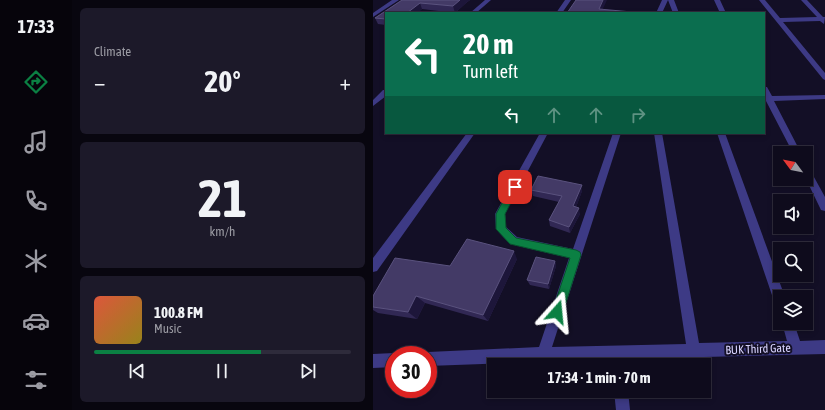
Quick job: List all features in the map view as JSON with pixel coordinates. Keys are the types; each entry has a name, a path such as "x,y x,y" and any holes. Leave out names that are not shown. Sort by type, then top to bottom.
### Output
{"street":[{"path":"373,15 396,0"},
{"path":"474,12 488,0"},
{"path":"560,12 568,0"},
{"path":"659,12 665,0"},
{"path":"671,0 676,12"},
{"path":"717,0 723,12"},
{"path":"762,0 825,78"},
{"path":"804,0 824,20"},
{"path":"779,20 824,20"},
{"path":"373,104 385,93"},
{"path":"793,146 766,98 825,97"},
{"path":"373,267 470,134"},
{"path":"543,134 500,214 501,229 513,241 576,255"},
{"path":"543,354 617,134"},
{"path":"658,134 694,351"},
{"path":"721,134 776,290"},
{"path":"813,184 825,207"},
{"path":"790,330 796,348"},
{"name":"BUK Third Gate","path":"628,358 694,351 825,347"},
{"name":"BUK Third Gate","path":"437,359 543,354 603,358"},
{"path":"373,361 385,360"},
{"path":"622,398 623,410"}],"building":[{"path":"402,0 460,0 453,6 420,3 408,12 385,12 385,19 375,18"},
{"path":"576,0 603,0 599,9 632,12 568,12"},
{"path":"538,176 582,185 573,206 579,208 569,227 549,220 562,196 531,190"},
{"path":"467,239 514,251 483,315 416,296 408,312 373,307 373,296 395,258 450,266"},
{"path":"536,257 555,261 548,284 527,280"}],"route":[{"path":"515,187 500,214 501,229 513,241 576,255 557,312"}]}
